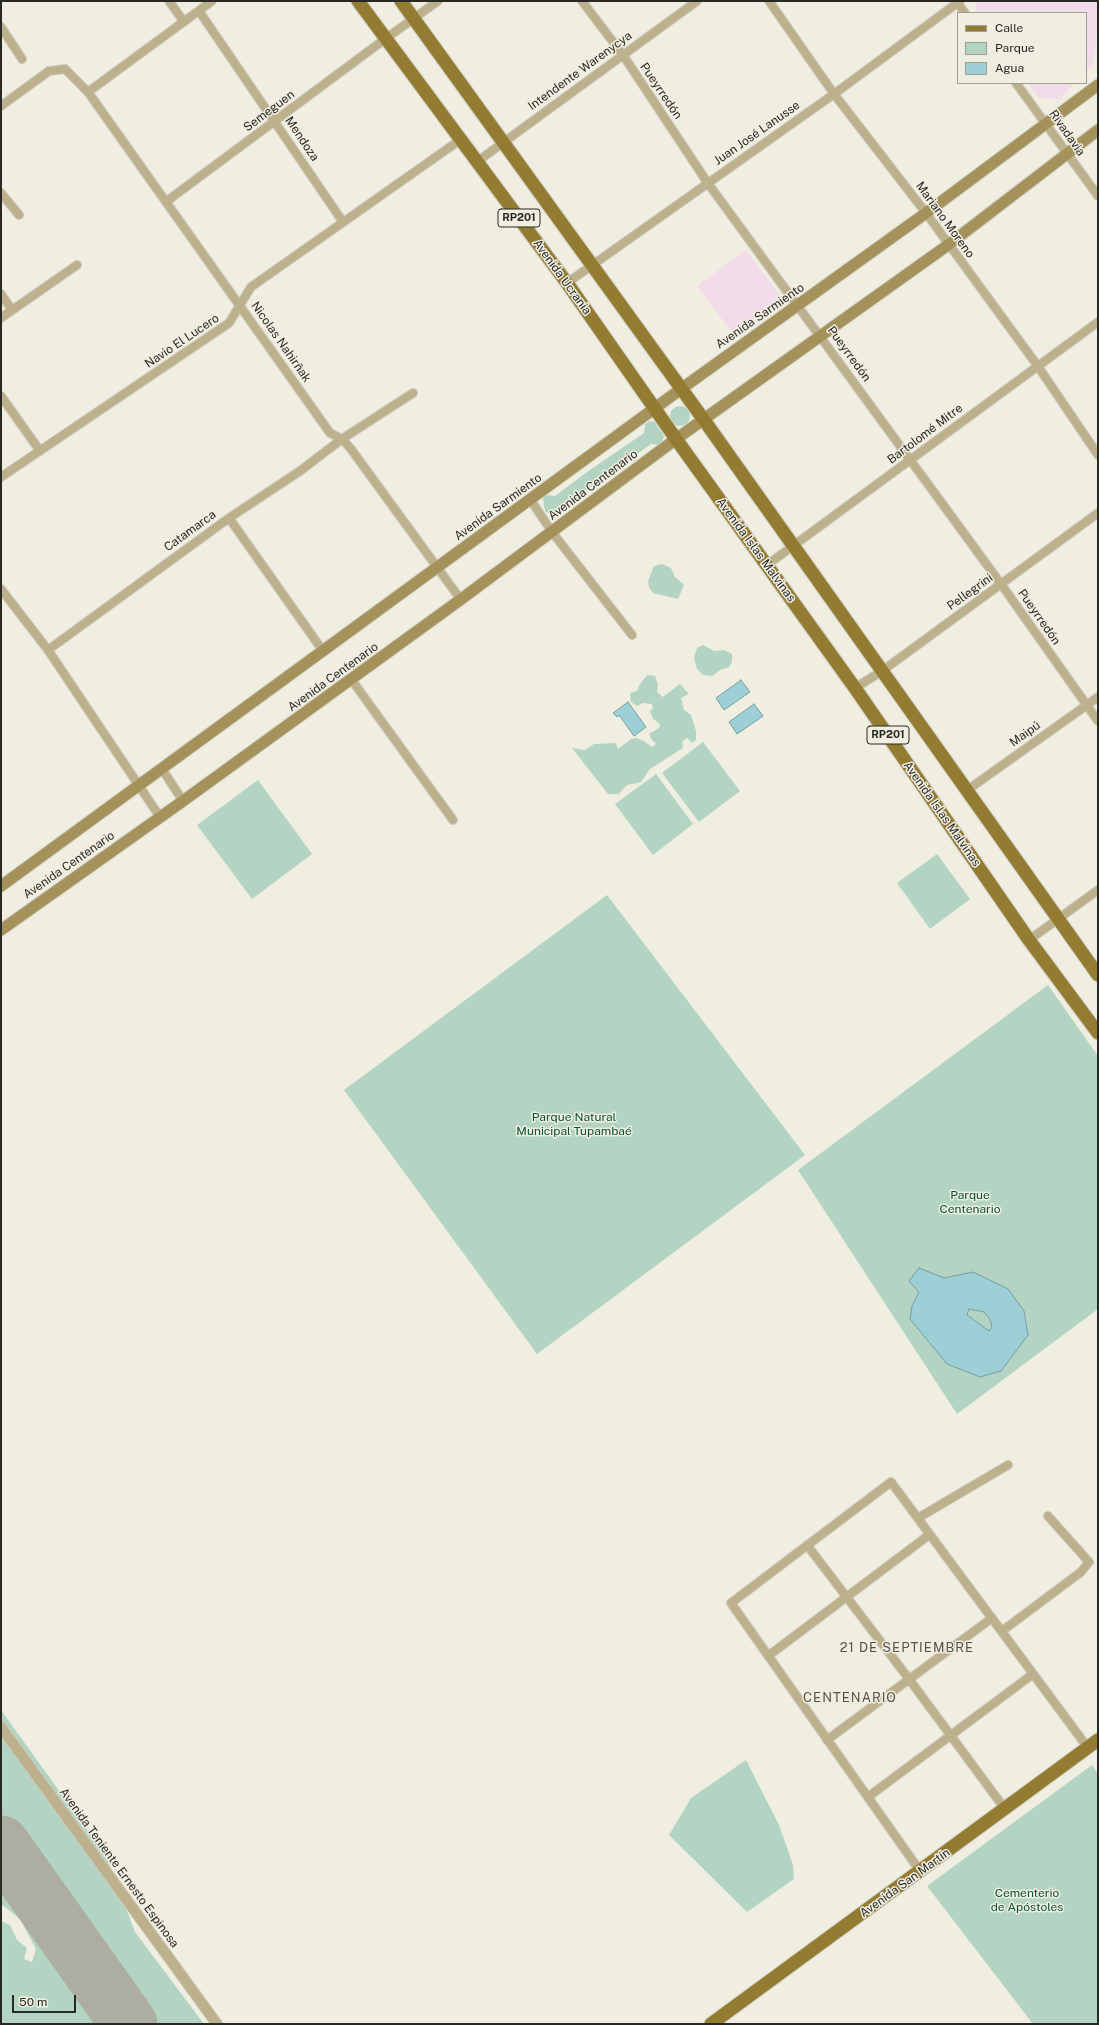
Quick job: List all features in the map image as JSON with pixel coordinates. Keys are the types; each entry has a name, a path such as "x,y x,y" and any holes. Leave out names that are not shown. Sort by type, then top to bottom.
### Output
{"main road":[{"name":"Avenida Ucrania","path":"358,1 384,39 460,140 478,161 676,439"},
{"name":"RP201","path":"401,1 504,142 591,266 704,420 1098,975"},
{"name":"Avenida Sarmiento","path":"437,568 681,389 926,213 1098,85"},
{"path":"676,439 822,337 948,245 1098,130"},
{"name":"Avenida Centenario","path":"1,930 183,801 461,600 676,439"},
{"name":"Avenida Islas Malvinas","path":"676,439 855,688 1029,940 1098,1033"},
{"name":"Avenida Centenario","path":"1,886 437,568"},
{"name":"Avenida San Martín","path":"711,2024 1093,1744"}],"street":[{"path":"169,1 184,22"},
{"path":"88,92 212,1"},
{"name":"Semeguen","path":"167,201 384,39 438,1"},
{"name":"Pueyrredón","path":"582,1 622,55 708,182 1001,584 1098,721"},
{"name":"Intendente Warenycya","path":"478,161 697,1"},
{"name":"Mariano Moreno","path":"769,1 834,94 926,213 1037,365 1098,455"},
{"path":"957,2 964,12"},
{"name":"Juan José Lanusse","path":"567,284 708,182 834,94 957,2"},
{"name":"Mendoza","path":"198,11 343,222"},
{"path":"1,27 22,60"},
{"name":"Nicolas Nahirñak","path":"1,106 49,71 65,69 88,92 167,201 330,433 342,439 461,600"},
{"name":"Rivadavia","path":"1017,84 1098,196"},
{"name":"Navio El Lucero","path":"1,477 229,323 252,287 460,140"},
{"path":"1,192 19,215"},
{"path":"1,318 77,265"},
{"path":"1,294 12,310"},
{"name":"Bartolomé Mitre","path":"767,565 1037,365 1098,322"},
{"name":"Catamarca","path":"48,650 229,518 300,471 342,439 413,393"},
{"path":"1,396 40,451"},
{"path":"530,499 552,532 632,635"},
{"name":"Pellegrini","path":"855,688 882,671 1098,513"},
{"path":"229,518 323,651"},
{"path":"1,589 48,650 160,817"},
{"path":"351,680 452,820"},
{"name":"Maipú","path":"966,791 1098,697"},
{"path":"162,769 183,801"},
{"path":"1029,940 1098,890"},
{"path":"918,1518 1008,1465"},
{"path":"920,1871 730,1603 891,1482 1033,1674 1093,1744"},
{"path":"1002,1631 1081,1572 1089,1562 1048,1516"},
{"path":"768,1656 929,1535"},
{"path":"807,1545 909,1679 1004,1808"},
{"path":"827,1740 992,1618"},
{"path":"868,1797 1033,1674"},
{"name":"Avenida Teniente Ernesto Espinosa","path":"1,1727 217,2024"}],"shaded area":[{"path":"977,1 1098,1 1098,30 1093,64 1087,71 1087,12 978,12 975,7"},
{"path":"1029,84 1074,84 1060,99 1039,98"},
{"path":"746,250 782,298 734,335 697,286"}],"green space":[{"path":"680,406 687,409 690,416 687,423 680,426 673,423 670,416 673,409"},
{"path":"650,421 655,422 664,436 662,442 658,445 651,444 563,507 562,513 556,518 545,511 543,499 546,495 555,496 644,433 645,424"},
{"path":"662,564 671,568 675,577 684,585 678,599 653,593 649,587 648,581 654,566"},
{"path":"703,645 714,651 724,650 732,654 732,662 729,667 720,670 712,676 703,675 697,669 694,658 697,648"},
{"path":"647,675 655,676 658,685 657,692 663,697 680,684 689,694 681,698 684,710 691,715 696,731 696,740 692,743 687,738 682,742 683,748 650,769 641,782 627,785 619,794 608,794 572,748 585,750 594,744 616,743 618,749 631,739 636,738 644,741 652,747 656,744 649,734 660,727 659,723 653,719 650,711 653,709 652,704 643,703 637,706 631,702 630,693 637,691"},
{"path":"703,742 740,791 699,822 662,773"},
{"path":"656,774 693,824 653,855 615,804"},
{"path":"258,780 312,854 252,899 197,825"},
{"path":"937,854 970,899 930,929 897,883"},
{"name":"Parque Natural Municipal Tupambaé","path":"607,895 805,1155 537,1354 344,1090"},
{"name":"Parque Centenario","path":"1048,985 1098,1056 1098,1309 957,1414 798,1170"},
{"path":"1,1710 106,1856 135,1932 204,2024 1,2024 1,1921 10,1925 17,1940 27,1948 24,1959 32,1962 36,1949 20,1919 1,1904"},
{"path":"746,1760 779,1825 793,1865 794,1879 747,1912 669,1835 691,1798"},
{"name":"Cementerio de Apóstoles","path":"1092,1765 1098,1774 1098,2024 1033,2024 927,1886"}],"water":[{"path":"741,680 750,692 724,710 716,698"},
{"path":"628,702 646,727 634,736 619,715 617,717 613,713"},
{"path":"754,704 763,716 737,734 729,722"},
{"path":"919,1268 944,1278 973,1272 1008,1289 1024,1311 1028,1335 1001,1371 980,1377 947,1364 910,1319 912,1306 919,1292 909,1281","holes":["969,1309 984,1312 990,1319 992,1327 989,1331 967,1315"]}],"runway":[{"path":"1,1844 129,2024"}],"district":[{"name":"21 DE SEPTIEMBRE","path":"907,1648"},
{"name":"CENTENARIO","path":"850,1698"}]}
